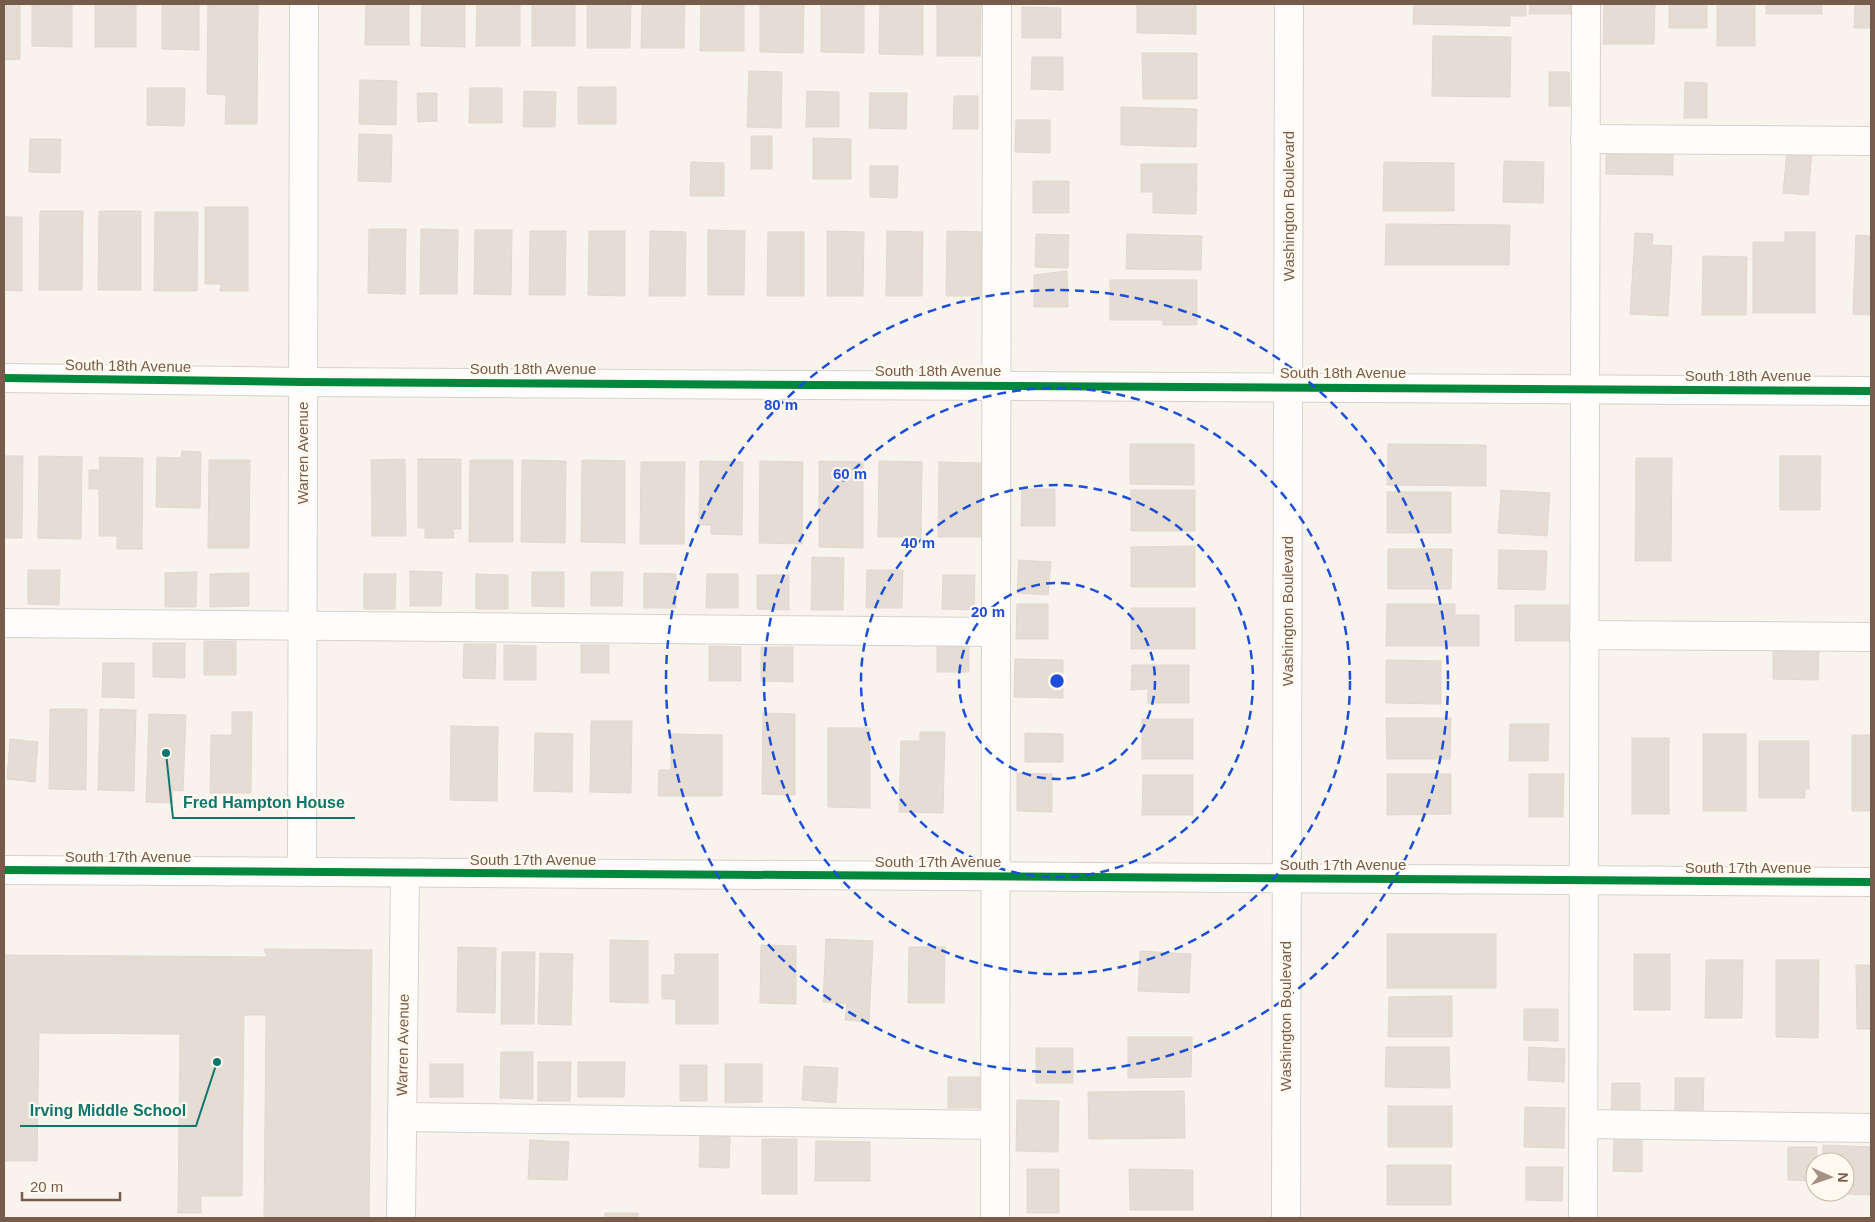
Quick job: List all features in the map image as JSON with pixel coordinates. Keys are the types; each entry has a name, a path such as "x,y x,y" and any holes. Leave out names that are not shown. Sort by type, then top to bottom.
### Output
{"street":[{"name":"Warren Avenue","path":"302,872 304,4"},
{"path":"995,1218 997,4"},
{"name":"Washington Boulevard","path":"1286,1218 1289,4"},
{"path":"1583,1218 1586,4"},
{"path":"1585,139 1871,140"},
{"name":"South 18th Avenue","path":"4,378 303,382 1288,386 1871,391"},
{"path":"4,624 996,632"},
{"path":"1584,636 1871,636"},
{"name":"South 17th Avenue","path":"4,870 1871,882"},
{"name":"Warren Avenue","path":"401,1218 405,872"},
{"path":"402,1117 995,1125"},
{"path":"1583,1124 1871,1128"}],"building":[{"path":"4,4 20,4 20,59 4,60"},
{"path":"32,4 72,4 72,47 32,46"},
{"path":"95,4 136,4 136,47 95,47"},
{"path":"162,4 199,4 199,50 162,49"},
{"path":"208,4 258,4 257,124 225,124 226,95 207,94"},
{"path":"366,4 409,4 409,45 365,45"},
{"path":"422,4 465,4 465,47 421,46"},
{"path":"477,4 520,4 520,46 476,46"},
{"path":"532,4 575,4 575,46 532,46"},
{"path":"587,4 631,4 630,48 587,48"},
{"path":"642,4 685,4 684,48 641,48"},
{"path":"701,4 744,4 744,51 700,51"},
{"path":"760,4 804,4 803,53 760,52"},
{"path":"821,4 864,4 864,53 821,52"},
{"path":"880,4 923,4 923,55 879,54"},
{"path":"937,4 981,4 980,56 937,56"},
{"path":"1137,4 1196,4 1196,34 1137,33"},
{"path":"1414,4 1526,4 1526,16 1510,16 1510,26 1413,24"},
{"path":"1530,4 1571,4 1571,14 1529,14"},
{"path":"1604,4 1655,4 1654,44 1603,44"},
{"path":"1669,4 1707,4 1707,28 1669,28"},
{"path":"1717,4 1755,4 1755,46 1717,46"},
{"path":"1766,4 1822,4 1822,14 1766,14"},
{"path":"1855,4 1871,4 1871,28 1854,28"},
{"path":"1022,7 1061,8 1061,38 1022,38"},
{"path":"1433,36 1511,37 1510,97 1432,96"},
{"path":"1142,53 1197,53 1197,99 1143,99"},
{"path":"1032,57 1063,57 1063,90 1031,89"},
{"path":"749,71 782,72 781,128 747,127"},
{"path":"1549,72 1569,72 1570,106 1549,106"},
{"path":"360,80 397,81 396,125 359,124"},
{"path":"1685,82 1707,83 1707,118 1684,118"},
{"path":"578,87 616,87 616,124 578,124"},
{"path":"147,88 185,88 184,126 147,125"},
{"path":"470,88 502,88 502,123 469,123"},
{"path":"524,91 556,92 555,127 523,127"},
{"path":"807,91 839,92 839,127 806,127"},
{"path":"417,93 437,93 437,121 418,122"},
{"path":"870,93 907,93 906,129 869,128"},
{"path":"954,96 978,96 978,129 953,129"},
{"path":"1121,107 1197,109 1196,147 1121,145"},
{"path":"1016,120 1050,120 1050,153 1015,152"},
{"path":"359,134 392,135 391,182 358,181"},
{"path":"751,136 772,136 772,169 751,169"},
{"path":"813,138 851,139 851,179 813,179"},
{"path":"30,139 61,139 60,173 29,172"},
{"path":"1606,146 1673,147 1673,175 1606,174"},
{"path":"1787,150 1812,152 1808,195 1783,193"},
{"path":"1504,161 1544,162 1543,203 1503,202"},
{"path":"691,162 724,163 724,196 690,196"},
{"path":"1384,162 1454,163 1454,211 1383,211"},
{"path":"1141,164 1197,164 1196,214 1153,213 1153,192 1141,192"},
{"path":"870,166 898,166 897,198 870,197"},
{"path":"1033,181 1069,181 1069,213 1033,213"},
{"path":"205,207 248,207 248,291 220,291 221,284 205,284"},
{"path":"40,211 83,211 82,290 39,290"},
{"path":"99,211 141,211 141,290 98,290"},
{"path":"155,212 198,212 197,291 154,291"},
{"path":"4,217 22,217 22,291 4,290"},
{"path":"1386,224 1510,225 1509,265 1385,265"},
{"path":"369,229 406,229 405,294 368,293"},
{"path":"421,229 458,230 457,294 420,294"},
{"path":"475,230 512,230 511,295 474,294"},
{"path":"708,230 745,231 744,295 708,295"},
{"path":"530,231 566,231 565,295 529,295"},
{"path":"589,231 625,231 625,296 588,295"},
{"path":"650,231 686,232 685,296 649,296"},
{"path":"827,231 864,232 863,296 827,296"},
{"path":"887,231 923,232 922,296 886,296"},
{"path":"947,231 983,232 983,296 946,296"},
{"path":"768,232 804,232 804,296 767,296"},
{"path":"1785,232 1815,232 1815,313 1753,313 1753,242 1785,242"},
{"path":"1635,233 1653,234 1652,245 1672,246 1668,316 1630,314"},
{"path":"1036,234 1069,235 1068,268 1035,267"},
{"path":"1127,234 1202,236 1201,270 1126,269"},
{"path":"1856,235 1871,236 1871,315 1853,314"},
{"path":"1703,256 1747,257 1746,315 1702,315"},
{"path":"1067,271 1068,307 1034,307 1034,275"},
{"path":"1110,280 1197,280 1197,325 1163,325 1163,320 1110,320"},
{"path":"1130,444 1194,444 1194,485 1130,484"},
{"path":"1388,444 1486,445 1486,486 1387,485"},
{"path":"182,451 201,452 200,508 156,507 157,457 181,458"},
{"path":"4,456 23,456 22,538 4,538"},
{"path":"39,456 82,457 81,539 38,538"},
{"path":"1780,456 1821,456 1820,510 1780,510"},
{"path":"99,457 143,458 142,549 117,549 117,536 99,536 99,489 89,489 89,470 100,470"},
{"path":"1636,458 1672,458 1671,561 1635,561"},
{"path":"405,459 406,536 372,536 371,460"},
{"path":"418,459 461,459 461,529 453,529 454,538 425,538 425,528 418,528"},
{"path":"209,460 250,460 249,548 208,548"},
{"path":"470,460 513,460 513,542 469,542"},
{"path":"522,460 566,461 565,543 521,542"},
{"path":"582,460 625,461 625,543 581,542"},
{"path":"700,461 743,462 742,535 711,534 711,525 699,525"},
{"path":"760,461 803,462 802,544 759,543"},
{"path":"819,461 863,462 863,548 819,547"},
{"path":"879,461 922,462 921,537 878,537"},
{"path":"641,462 685,462 684,544 640,544"},
{"path":"939,462 982,463 982,537 938,537"},
{"path":"1022,489 1055,489 1055,526 1021,526"},
{"path":"1131,490 1195,490 1195,531 1131,531"},
{"path":"1501,490 1550,493 1547,536 1498,533"},
{"path":"1387,492 1451,492 1451,533 1387,533"},
{"path":"1195,546 1195,587 1131,587 1131,547"},
{"path":"1388,549 1452,549 1451,589 1388,589"},
{"path":"1499,550 1547,551 1545,590 1498,589"},
{"path":"812,557 844,558 843,610 811,610"},
{"path":"1019,560 1051,562 1048,595 1017,593"},
{"path":"28,570 60,570 59,605 28,604"},
{"path":"867,570 903,570 902,608 866,608"},
{"path":"410,571 442,572 441,606 410,606"},
{"path":"197,572 196,607 165,607 165,573"},
{"path":"532,572 564,572 564,607 532,606"},
{"path":"591,572 623,572 622,606 591,606"},
{"path":"249,573 249,606 210,607 210,574"},
{"path":"644,573 676,574 676,608 644,608"},
{"path":"364,574 396,574 395,609 364,609"},
{"path":"476,574 508,575 508,609 476,609"},
{"path":"707,574 738,574 738,608 706,608"},
{"path":"757,575 789,575 789,610 757,609"},
{"path":"943,575 975,575 974,610 942,609"},
{"path":"1017,604 1048,604 1048,639 1016,639"},
{"path":"1387,604 1455,604 1455,615 1479,615 1479,646 1386,646"},
{"path":"1515,605 1569,605 1569,641 1515,641"},
{"path":"1131,608 1195,608 1195,649 1131,649"},
{"path":"969,640 969,672 937,672 937,641"},
{"path":"204,641 236,641 236,675 204,675"},
{"path":"153,643 185,643 185,678 153,677"},
{"path":"464,644 496,644 495,679 463,678"},
{"path":"504,645 536,646 536,680 504,680"},
{"path":"581,645 609,645 609,673 581,673"},
{"path":"709,646 741,647 741,681 709,681"},
{"path":"761,647 793,647 793,682 761,681"},
{"path":"1773,648 1819,649 1818,680 1773,679"},
{"path":"1015,659 1063,660 1063,698 1014,697"},
{"path":"1386,660 1441,661 1441,704 1386,703"},
{"path":"103,663 134,663 134,698 102,697"},
{"path":"1132,665 1189,665 1189,703 1148,703 1148,689 1131,690"},
{"path":"50,709 87,709 86,790 49,789"},
{"path":"100,709 136,710 134,791 98,790"},
{"path":"232,712 252,712 251,793 210,793 211,735 232,735"},
{"path":"763,713 795,714 795,795 762,794"},
{"path":"149,714 186,715 183,791 173,790 172,803 146,802"},
{"path":"1386,718 1451,718 1450,759 1387,759"},
{"path":"1142,719 1193,719 1193,759 1142,759"},
{"path":"591,721 632,721 631,793 590,792"},
{"path":"1510,724 1549,724 1548,761 1509,761"},
{"path":"451,726 498,727 497,801 450,800"},
{"path":"828,728 870,728 870,808 828,807"},
{"path":"920,732 945,732 943,813 899,812 901,741 920,741"},
{"path":"535,733 573,734 572,792 534,791"},
{"path":"1025,733 1063,734 1063,762 1025,762"},
{"path":"671,734 722,735 722,796 658,796 659,770 671,770"},
{"path":"1703,734 1746,734 1746,811 1703,811"},
{"path":"1852,735 1871,735 1871,811 1852,811"},
{"path":"1632,738 1669,738 1669,814 1632,814"},
{"path":"10,739 38,742 35,782 7,779"},
{"path":"1759,741 1809,741 1809,789 1805,789 1805,798 1759,798"},
{"path":"1017,773 1052,774 1052,812 1017,811"},
{"path":"1387,774 1451,774 1451,814 1387,815"},
{"path":"1529,774 1564,774 1563,817 1529,817"},
{"path":"1143,775 1193,775 1193,815 1142,815"},
{"path":"1387,934 1496,934 1496,988 1387,988"},
{"path":"826,939 873,941 869,1022 845,1020 847,1004 823,1002"},
{"path":"610,940 648,941 648,1003 610,1002"},
{"path":"761,945 796,946 796,1004 760,1003"},
{"path":"458,947 496,948 495,1013 457,1012"},
{"path":"909,947 945,947 944,1003 908,1003"},
{"path":"264,949 372,950 369,1218 264,1218 266,1015 244,1015 242,1196 201,1196 201,1213 178,1213 180,1034 39,1033 37,1161 4,1161 4,955 267,957"},
{"path":"1140,951 1191,954 1189,993 1138,991"},
{"path":"502,952 535,952 534,1024 501,1024"},
{"path":"540,953 573,954 571,1025 538,1024"},
{"path":"675,954 718,954 718,1024 676,1024 676,999 662,999 662,975 675,975"},
{"path":"1634,954 1670,954 1670,1010 1634,1010"},
{"path":"1706,960 1743,960 1742,1018 1705,1018"},
{"path":"1776,960 1819,960 1818,1038 1776,1037"},
{"path":"1856,965 1871,965 1871,1029 1857,1029"},
{"path":"1452,996 1452,1037 1388,1037 1389,997"},
{"path":"1524,1009 1558,1009 1558,1041 1524,1040"},
{"path":"1128,1037 1192,1037 1191,1077 1128,1078"},
{"path":"1386,1047 1449,1047 1450,1088 1385,1087"},
{"path":"1529,1047 1565,1049 1564,1082 1528,1080"},
{"path":"1036,1048 1073,1048 1073,1083 1036,1083"},
{"path":"501,1052 533,1052 533,1099 500,1098"},
{"path":"538,1062 571,1062 570,1101 538,1101"},
{"path":"578,1062 625,1062 624,1097 578,1097"},
{"path":"430,1064 463,1064 463,1097 430,1097"},
{"path":"725,1064 762,1064 762,1102 725,1103"},
{"path":"680,1065 707,1065 707,1101 680,1101"},
{"path":"804,1066 838,1068 836,1103 802,1100"},
{"path":"948,1077 980,1077 980,1108 948,1108"},
{"path":"1675,1078 1704,1078 1703,1112 1675,1111"},
{"path":"1612,1083 1640,1083 1640,1117 1611,1117"},
{"path":"1184,1091 1185,1138 1089,1139 1088,1092"},
{"path":"1017,1100 1059,1101 1058,1152 1016,1151"},
{"path":"1388,1106 1452,1106 1452,1147 1388,1147"},
{"path":"1525,1107 1565,1108 1564,1148 1524,1147"},
{"path":"700,1135 730,1135 729,1168 699,1167"},
{"path":"1614,1138 1642,1138 1642,1172 1613,1171"},
{"path":"762,1139 797,1139 797,1194 762,1194"},
{"path":"530,1140 569,1142 567,1180 528,1179"},
{"path":"816,1141 870,1142 870,1181 815,1181"},
{"path":"1823,1145 1871,1147 1871,1195 1855,1194 1855,1152 1823,1152"},
{"path":"1788,1147 1817,1147 1817,1152 1805,1152 1805,1181 1788,1180"},
{"path":"1387,1165 1451,1165 1451,1205 1387,1205"},
{"path":"1526,1167 1563,1167 1562,1201 1526,1200"},
{"path":"1027,1169 1059,1169 1059,1213 1027,1213"},
{"path":"1129,1169 1193,1170 1193,1210 1130,1210"},
{"path":"605,1213 638,1213 638,1218 605,1218"}],"cycle path":[{"path":"4,378 303,382 1871,391"},
{"path":"4,870 1871,882"}],"place":[{"name":"Fred Hampton House","path":"166,753"},
{"name":"Irving Middle School","path":"217,1062"}]}
